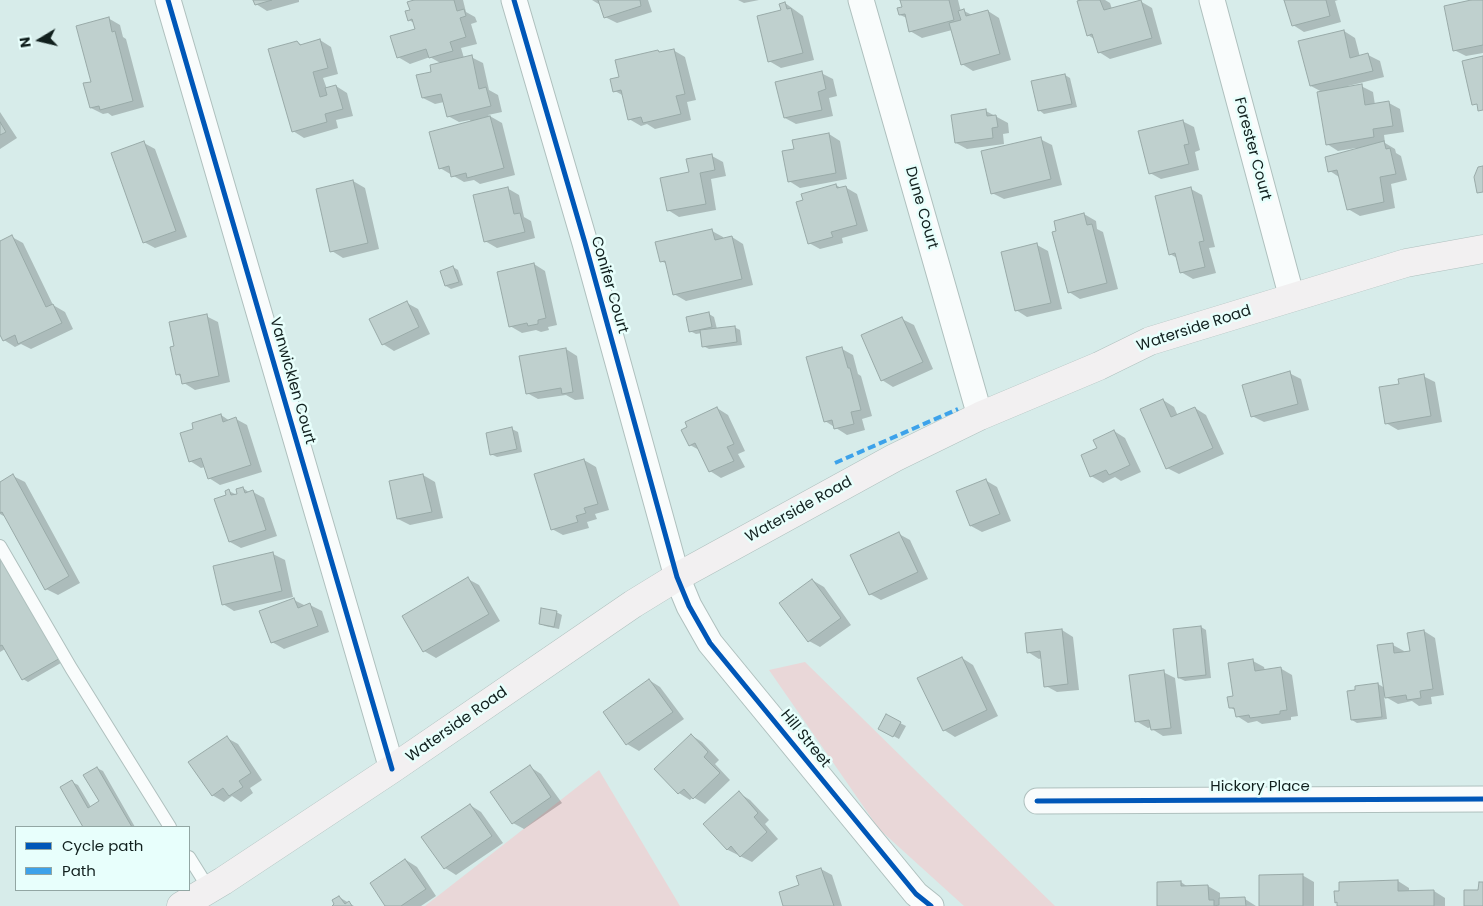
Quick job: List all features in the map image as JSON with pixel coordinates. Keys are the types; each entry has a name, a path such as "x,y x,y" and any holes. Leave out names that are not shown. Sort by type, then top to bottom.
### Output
{"main road":[{"name":"Waterside Road","path":"181,906 392,769 633,604 677,577 894,458 980,416 1099,366 1150,341 1406,263 1483,248"}],"street":[{"name":"Vanwicklen Court","path":"168,0 392,769"},
{"name":"Conifer Court","path":"514,0 585,243 677,577"},
{"name":"Dune Court","path":"860,0 980,416"},
{"name":"Forester Court","path":"1212,0 1292,298"},
{"name":"Hill Street","path":"677,577 710,643 916,894 931,906"},
{"name":"Hickory Place","path":"1037,801 1483,799"}],"lane":[{"path":"0,546 71,668 169,826"},
{"path":"190,859 209,889"}],"shaded area":[{"path":"805,662 1055,906 964,906 879,829 769,670"},
{"path":"599,770 680,906 425,906"}],"building":[{"path":"253,0 272,0 255,5"},
{"path":"414,0 454,0 457,11 464,9 466,16 460,18 466,37 450,42 453,51 429,58 426,49 397,58 390,36 415,29 412,19 408,21 405,11 410,10 407,2"},
{"path":"598,0 640,0 641,6 604,18"},
{"path":"900,0 949,0 954,20 909,32 905,14 899,15 897,8 902,7"},
{"path":"1100,0 1104,10 1141,0 1152,38 1098,53 1092,34 1087,36 1077,1"},
{"path":"1284,0 1326,0 1330,16 1292,26"},
{"path":"1471,0 1483,0 1483,45 1453,51 1444,6"},
{"path":"785,2 787,9 791,8 803,53 768,62 757,16 781,10 779,4"},
{"path":"964,9 966,16 988,10 1000,54 961,65 949,23 961,20 958,11"},
{"path":"109,17 112,32 115,31 133,101 100,110 99,106 90,108 83,83 91,82 76,26"},
{"path":"1344,30 1350,58 1368,53 1373,71 1310,86 1298,41"},
{"path":"320,39 328,68 313,72 320,97 327,95 325,88 336,85 343,109 325,114 327,122 292,132 268,49 297,41 300,45"},
{"path":"674,49 685,94 676,96 681,114 643,123 641,117 628,120 621,90 613,92 610,79 619,77 615,60 658,50 659,52"},
{"path":"472,55 479,89 486,87 491,106 447,117 441,94 422,98 416,75 431,72 430,65"},
{"path":"1483,56 1483,110 1478,111 1477,104 1472,105 1462,61"},
{"path":"822,71 826,89 818,92 822,110 784,118 775,82"},
{"path":"1065,74 1072,104 1038,111 1031,81"},
{"path":"1362,84 1365,105 1389,101 1393,126 1373,129 1374,137 1326,145 1317,92"},
{"path":"986,109 987,116 996,115 998,127 992,128 993,138 955,143 951,115"},
{"path":"490,116 504,168 467,178 466,173 451,177 449,166 439,169 429,132"},
{"path":"1183,120 1189,144 1184,145 1189,164 1149,174 1138,131"},
{"path":"0,122 6,132 0,135"},
{"path":"829,133 836,173 788,182 782,151 794,149 792,140"},
{"path":"1041,137 1051,179 991,194 981,151"},
{"path":"144,141 176,231 143,243 111,153"},
{"path":"1384,141 1386,149 1390,148 1396,174 1380,177 1384,202 1347,210 1337,170 1328,172 1325,157"},
{"path":"712,154 715,170 700,173 706,204 667,211 660,178 689,172 686,159"},
{"path":"1483,166 1483,192 1477,193 1474,177 1478,167"},
{"path":"353,180 368,243 330,252 316,189"},
{"path":"836,184 837,188 846,186 857,225 831,232 833,237 808,244 796,202 803,200 801,194"},
{"path":"508,187 514,214 520,213 525,232 484,242 473,195"},
{"path":"1191,187 1204,241 1199,242 1205,267 1180,273 1175,253 1169,255 1155,196"},
{"path":"1084,213 1087,225 1092,224 1107,283 1068,293 1052,232 1056,231 1054,221"},
{"path":"712,229 715,240 732,236 742,279 673,295 665,261 660,262 655,242"},
{"path":"12,235 46,307 53,304 62,323 18,344 15,335 3,341 0,335 0,241"},
{"path":"1037,243 1051,303 1015,311 1001,252"},
{"path":"534,263 546,318 538,320 538,324 528,326 527,323 509,327 497,272"},
{"path":"453,266 459,282 445,286 440,271"},
{"path":"407,301 419,327 382,345 369,319"},
{"path":"709,312 712,327 689,332 686,317"},
{"path":"207,314 219,376 182,384 180,374 176,375 170,347 174,346 169,322"},
{"path":"902,317 923,362 881,381 861,335"},
{"path":"735,326 737,342 702,347 700,330"},
{"path":"842,347 848,368 850,368 861,410 851,412 854,424 834,429 832,420 824,422 806,357"},
{"path":"566,348 573,392 562,394 561,388 526,394 519,356"},
{"path":"1290,371 1298,404 1251,417 1242,385"},
{"path":"1424,374 1431,416 1385,424 1379,387 1399,384 1398,379"},
{"path":"1163,399 1171,417 1195,407 1213,448 1166,469 1140,409"},
{"path":"717,407 734,444 727,447 734,461 709,472 695,443 689,446 681,430 687,427 685,422"},
{"path":"221,414 223,422 236,417 251,465 208,479 201,458 189,462 180,433 193,429 192,423"},
{"path":"512,427 517,449 490,455 486,433"},
{"path":"1114,430 1130,465 1109,475 1106,470 1090,477 1081,455 1097,448 1093,440"},
{"path":"584,459 598,504 584,508 586,513 576,516 578,522 551,530 534,474"},
{"path":"13,474 69,576 45,590 2,512 0,513 0,482"},
{"path":"423,474 432,512 397,519 389,481"},
{"path":"986,479 1000,514 970,526 956,491"},
{"path":"243,487 245,493 253,490 266,530 229,542 214,499 226,495 225,491 229,489 231,495 237,494 236,489"},
{"path":"899,532 918,572 869,595 850,555"},
{"path":"0,551 62,657 22,680 2,645 0,646"},
{"path":"273,552 282,591 222,605 213,566"},
{"path":"468,577 489,614 423,652 402,616"},
{"path":"812,579 841,618 808,642 779,603"},
{"path":"294,598 298,608 310,603 318,626 271,643 259,611"},
{"path":"541,608 557,611 554,627 539,624"},
{"path":"1201,626 1206,675 1178,678 1173,629"},
{"path":"1062,629 1068,684 1044,687 1040,651 1027,653 1025,633"},
{"path":"1424,630 1433,689 1420,691 1421,698 1407,700 1406,695 1385,698 1377,645 1393,643 1394,653 1410,651 1407,633"},
{"path":"962,657 987,710 943,731 917,678"},
{"path":"1253,659 1255,671 1281,667 1287,710 1280,711 1280,714 1250,718 1249,715 1236,717 1234,708 1229,708 1227,697 1233,696 1228,663"},
{"path":"1164,670 1171,728 1151,730 1149,720 1135,722 1129,675"},
{"path":"649,679 673,712 626,745 603,712"},
{"path":"1378,683 1382,717 1351,720 1347,691 1355,690 1355,686"},
{"path":"886,714 901,722 893,737 878,729"},
{"path":"691,734 708,752 704,757 720,773 693,799 684,789 678,794 654,769"},
{"path":"227,736 251,773 239,781 243,787 229,796 223,788 212,796 188,762"},
{"path":"530,765 551,797 512,824 490,792"},
{"path":"97,767 131,826 82,826 60,787 72,780 88,808 99,801 83,775"},
{"path":"739,791 758,813 754,817 767,832 740,857 731,846 727,850 703,824"},
{"path":"470,804 492,836 444,869 421,837"},
{"path":"405,859 426,889 401,906 385,906 370,883"},
{"path":"821,868 834,906 783,906 779,892 799,885 796,876"},
{"path":"1303,874 1303,906 1259,906 1259,875"},
{"path":"1398,880 1398,891 1434,890 1434,906 1337,906 1337,902 1335,903 1334,891 1339,891 1339,882"},
{"path":"1181,881 1181,886 1208,885 1209,900 1214,900 1214,906 1157,906 1157,882"},
{"path":"1479,882 1483,882 1483,906 1464,906 1464,890 1478,890"},
{"path":"339,896 345,904 349,901 352,906 332,906 334,904 332,900"},
{"path":"1245,897 1246,906 1214,906 1219,905 1219,898"}],"marked path":[{"path":"835,463 958,409"}],"cycle path":[{"path":"168,0 392,769"},
{"path":"514,0 585,243 677,577 689,606 710,643 916,894 931,906"},
{"path":"1037,801 1483,799"}]}
